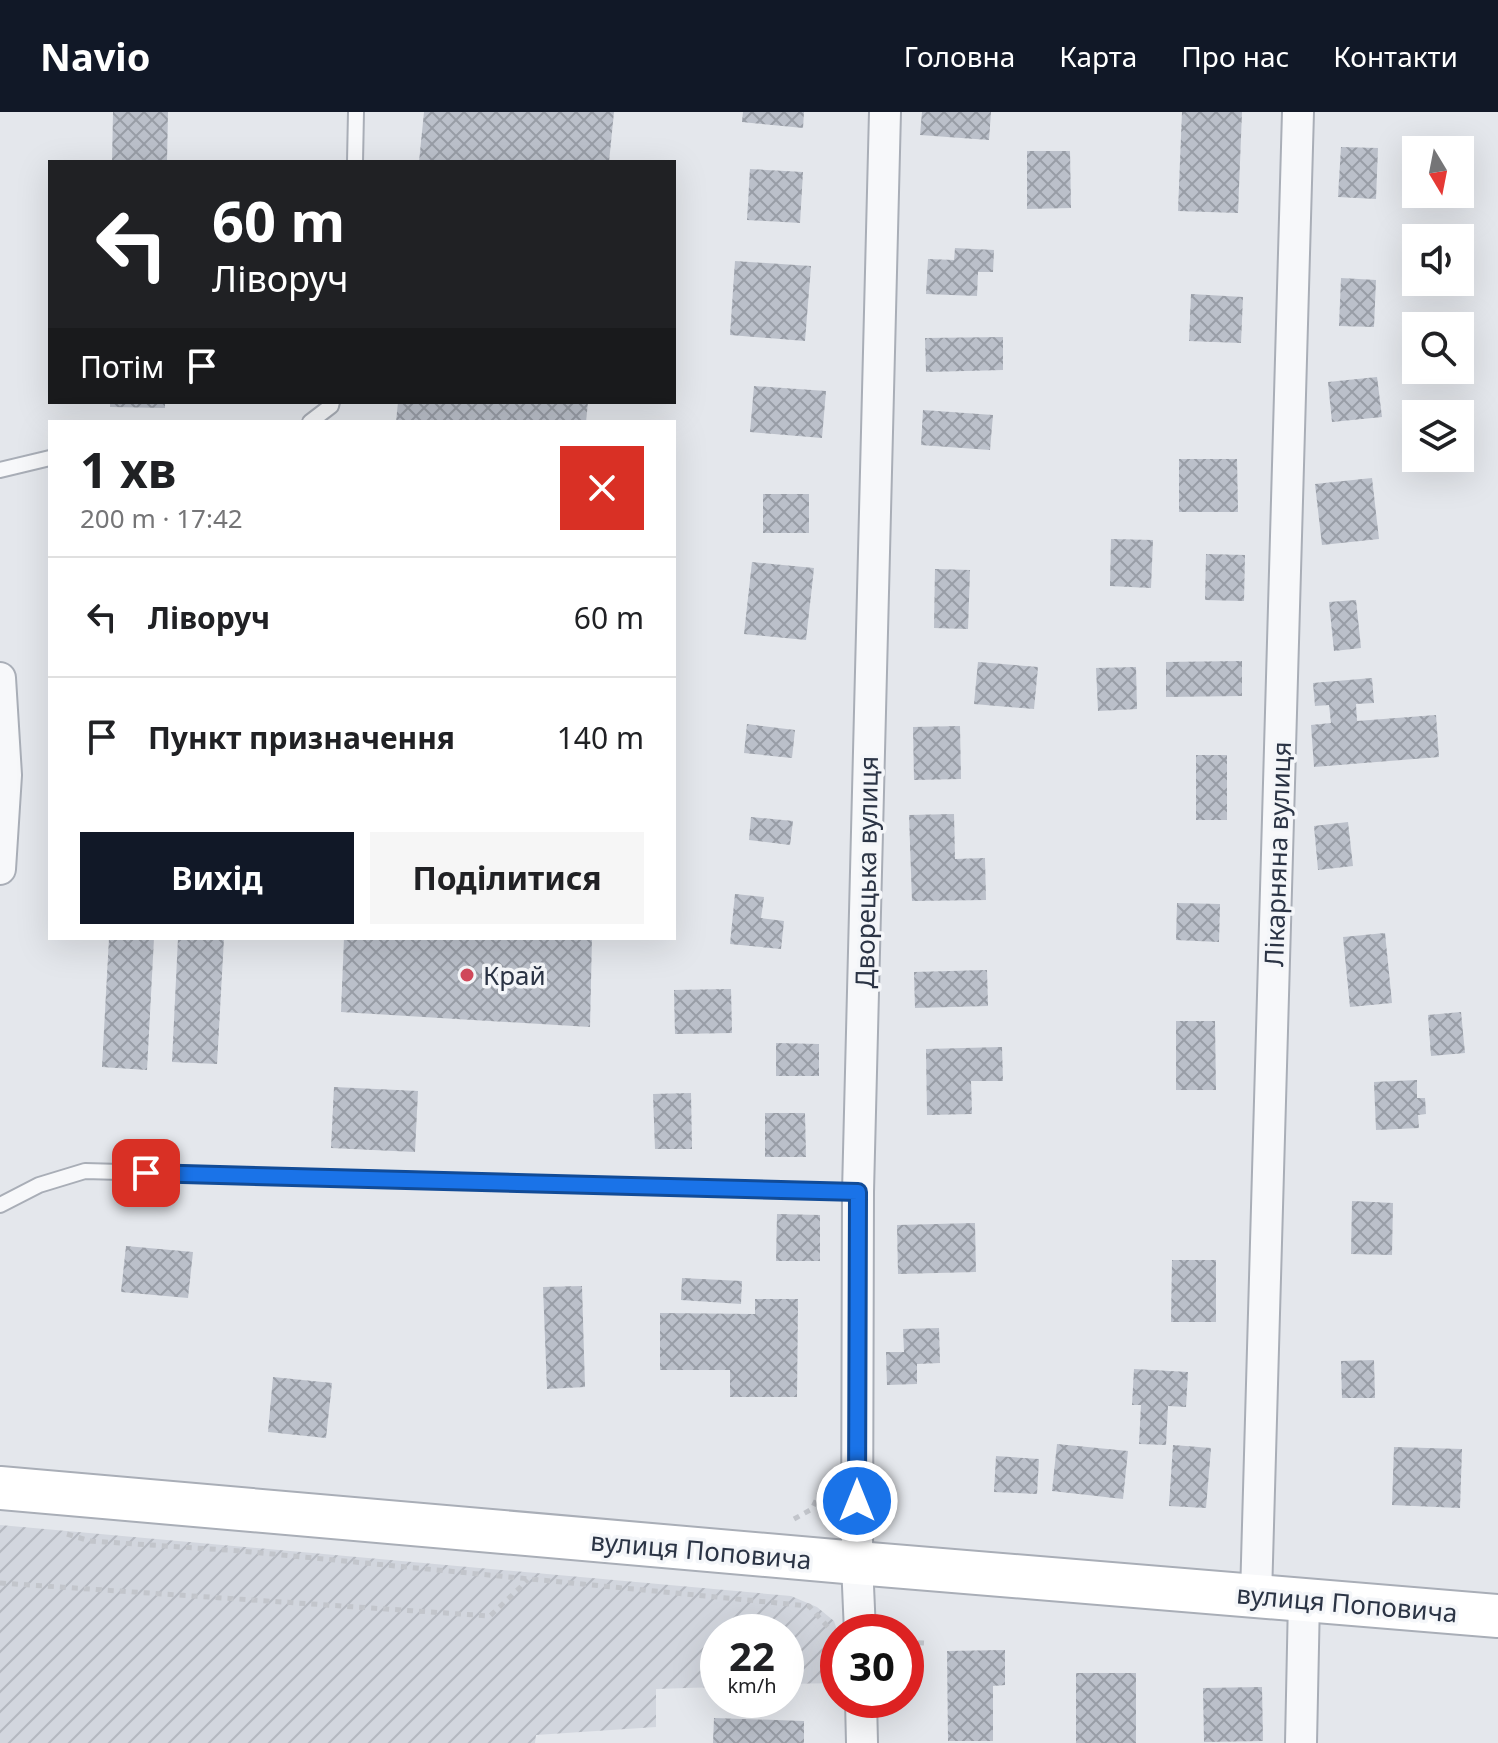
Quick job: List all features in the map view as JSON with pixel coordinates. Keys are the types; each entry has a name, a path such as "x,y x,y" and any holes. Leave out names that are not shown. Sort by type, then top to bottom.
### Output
{"main road":[{"name":"вулиця Поповича","path":"0,1488 1498,1616"}],"street":[{"name":"Дворецька вулиця","path":"859,1614 858,1192 885,112"},
{"name":"Лікарняна вулиця","path":"1256,1596 1298,112"},
{"path":"0,678 6,775 0,869"},
{"path":"1301,1743 1304,1599"},
{"path":"861,1718 862,1743"}],"lane":[{"path":"355,160 356,112"},
{"path":"313,420 332,404"},
{"path":"0,470 48,458"},
{"path":"0,1205 39,1185 85,1171 858,1192"}],"path":[{"path":"790,1521 812,1509 823,1489 823,1473"},
{"path":"64,1534 90,1541 241,1551 809,1606 820,1618"},
{"path":"0,1583 490,1616 529,1579"}],"shaded area":[{"path":"0,1525 791,1596 826,1614 820,1614 820,1683 804,1684 804,1614 700,1614 700,1688 656,1689 656,1727 536,1735 535,1743 0,1743"}],"building":[{"path":"113,112 168,112 167,160 112,160"},
{"path":"424,112 614,112 609,160 419,160"},
{"path":"743,112 804,112 803,128 742,122"},
{"path":"922,112 991,112 989,140 920,135"},
{"path":"1182,112 1242,112 1238,213 1178,211"},
{"path":"1341,147 1378,148 1376,199 1338,197"},
{"path":"1027,151 1070,151 1071,208 1027,209"},
{"path":"750,169 803,172 800,223 747,220"},
{"path":"955,248 994,250 993,272 978,272 977,296 926,294 928,259 954,260"},
{"path":"735,261 811,266 805,341 730,335"},
{"path":"1341,278 1376,280 1374,327 1339,326"},
{"path":"1191,294 1243,297 1241,343 1189,341"},
{"path":"1003,337 1003,370 926,372 925,338"},
{"path":"1377,377 1382,417 1332,422 1328,382"},
{"path":"754,386 826,391 822,438 750,432"},
{"path":"110,404 165,404 165,408 110,407"},
{"path":"398,404 588,404 586,420 396,420"},
{"path":"923,410 993,415 990,450 921,445"},
{"path":"1179,459 1237,459 1238,512 1179,512"},
{"path":"1372,478 1379,539 1322,545 1315,484"},
{"path":"763,494 809,494 809,533 763,533"},
{"path":"1111,539 1153,540 1151,588 1110,586"},
{"path":"1206,554 1245,555 1244,601 1205,600"},
{"path":"752,562 814,568 806,640 744,634"},
{"path":"935,569 970,570 968,629 934,628"},
{"path":"1356,600 1361,648 1334,651 1329,602"},
{"path":"1242,661 1242,696 1166,697 1166,662"},
{"path":"978,662 1038,667 1034,709 974,704"},
{"path":"1136,667 1137,709 1098,711 1096,668"},
{"path":"1372,678 1374,703 1356,704 1357,721 1436,715 1439,757 1314,767 1311,725 1331,723 1329,705 1315,706 1313,683"},
{"path":"747,724 795,730 792,758 744,753"},
{"path":"960,726 961,779 914,780 913,727"},
{"path":"1196,755 1227,755 1227,820 1196,820"},
{"path":"954,814 955,859 985,858 986,900 912,901 909,815"},
{"path":"751,817 793,821 790,845 749,840"},
{"path":"1348,822 1353,866 1318,870 1314,826"},
{"path":"735,894 764,897 761,918 784,921 781,949 730,944"},
{"path":"1177,903 1220,904 1219,942 1176,940"},
{"path":"1385,933 1392,1003 1350,1007 1343,937"},
{"path":"109,940 154,940 147,1070 102,1067"},
{"path":"178,940 224,940 217,1064 172,1062"},
{"name":"Край","path":"344,940 592,940 590,1027 341,1012"},
{"path":"987,970 988,1006 915,1008 914,972"},
{"path":"731,989 732,1033 675,1034 674,990"},
{"path":"1461,1012 1465,1053 1431,1056 1428,1015"},
{"path":"1176,1021 1215,1021 1216,1090 1176,1090"},
{"path":"776,1043 819,1044 819,1076 776,1076"},
{"path":"1002,1047 1003,1081 971,1081 972,1114 927,1115 926,1049"},
{"path":"1417,1080 1417,1098 1425,1098 1426,1114 1418,1115 1419,1128 1376,1130 1374,1082"},
{"path":"334,1087 418,1091 415,1152 331,1148"},
{"path":"691,1093 692,1149 655,1149 653,1094"},
{"path":"765,1113 805,1113 806,1157 765,1157"},
{"path":"1352,1201 1393,1203 1392,1255 1351,1254"},
{"path":"777,1214 820,1215 820,1261 776,1261"},
{"path":"975,1223 976,1272 898,1274 897,1225"},
{"path":"126,1246 193,1252 188,1298 121,1292"},
{"path":"1172,1260 1216,1260 1216,1322 1171,1322"},
{"path":"682,1278 742,1281 741,1304 681,1300"},
{"path":"582,1286 585,1387 547,1389 543,1287"},
{"path":"755,1299 798,1299 797,1397 730,1397 730,1370 660,1370 660,1313 755,1314"},
{"path":"939,1328 940,1363 917,1364 917,1384 887,1385 886,1352 904,1352 903,1329"},
{"path":"1374,1360 1375,1398 1342,1398 1341,1361"},
{"path":"1134,1369 1188,1372 1186,1407 1168,1406 1166,1445 1139,1444 1141,1405 1132,1405"},
{"path":"273,1377 332,1383 326,1438 268,1432"},
{"path":"1057,1444 1128,1451 1123,1499 1052,1491"},
{"path":"1173,1445 1211,1448 1206,1508 1169,1506"},
{"path":"1394,1447 1462,1449 1460,1508 1392,1505"},
{"path":"996,1456 1039,1459 1037,1494 994,1492"},
{"path":"1005,1650 1005,1685 993,1686 993,1741 948,1741 947,1651"},
{"path":"1076,1673 1136,1673 1136,1743 1076,1743"},
{"path":"1262,1687 1263,1741 1204,1742 1203,1688"},
{"path":"714,1718 804,1721 804,1743 713,1743"}],"place":[{"name":"Край","path":"467,975"}],"route":[{"path":"146,1173 858,1192 857,1501"}]}
